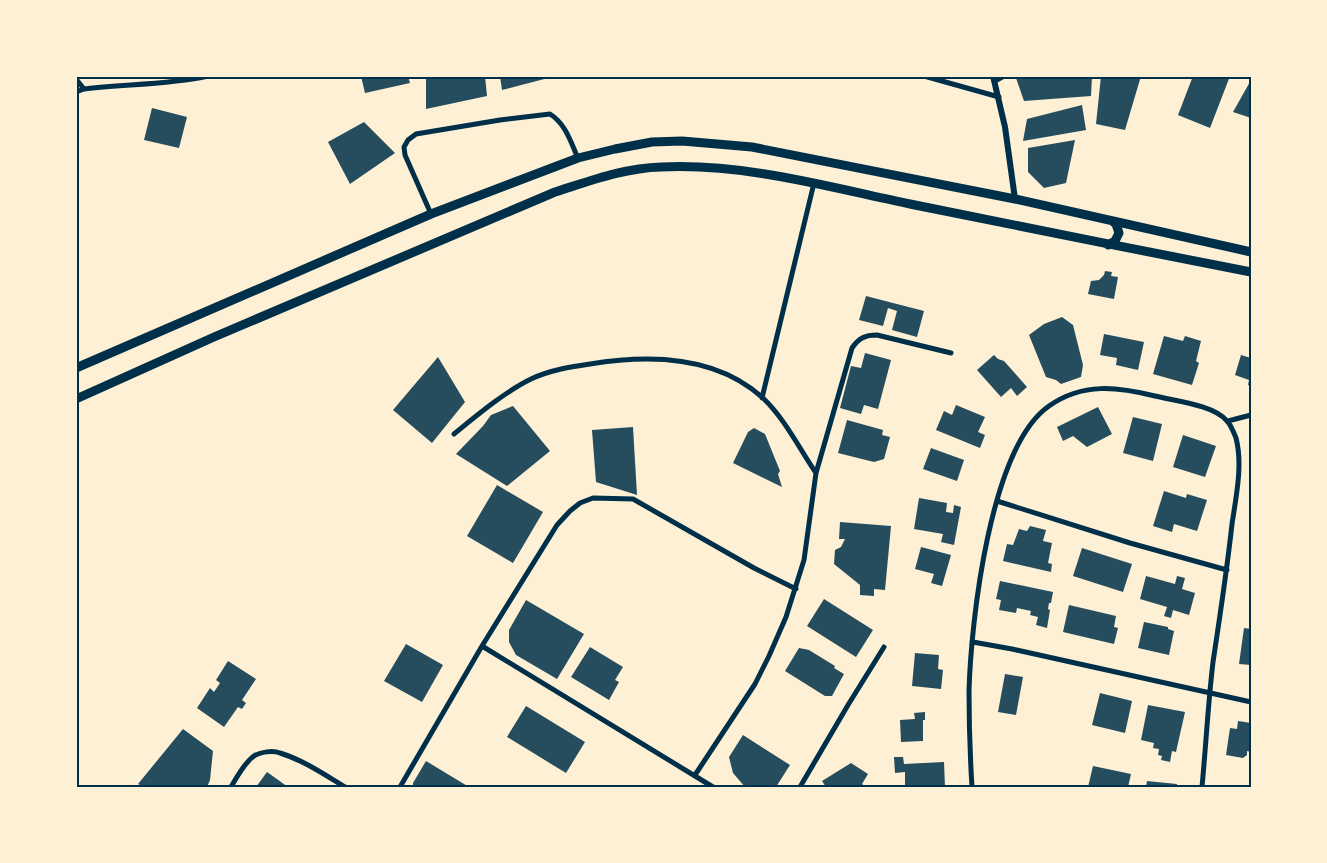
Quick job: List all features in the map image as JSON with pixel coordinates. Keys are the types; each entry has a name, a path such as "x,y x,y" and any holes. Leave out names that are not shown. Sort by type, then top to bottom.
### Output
{"main road":[{"path":"76,368 431,214 578,158 652,142 711,142 752,147 1015,199 1251,252"},
{"path":"76,399 214,337 555,192 638,168 698,166 814,183 1108,245 1251,272"},
{"path":"1108,245 1115,241 1119,233 1116,224 1112,221"}],"street":[{"path":"140,83 142,76"},
{"path":"76,92 84,89 140,83 176,82 208,76"},
{"path":"924,76 999,97"},
{"path":"1004,76 994,79 999,97 1015,199"},
{"path":"76,79 84,89"},
{"path":"431,214 405,155 404,146 416,134 550,114 564,127 578,158"},
{"path":"762,398 814,183"},
{"path":"695,775 760,676 778,637 796,589 806,545 816,473 850,353 861,338 866,335 877,335 951,353"},
{"path":"454,434 530,380 552,371 607,361 658,358 706,366 734,378 762,398 784,423 816,473"},
{"path":"972,787 969,697 973,642 986,549 997,501 1012,457 1033,420 1048,406 1062,398 1078,392 1103,388 1125,389 1199,406 1228,421 1235,436 1238,450 1238,465 1227,570 1210,692 1202,787"},
{"path":"1228,421 1251,415"},
{"path":"400,787 482,646 557,525 570,510 580,503 593,498 633,500 754,568 796,589"},
{"path":"997,501 1130,543 1227,570"},
{"path":"973,642 1251,702"},
{"path":"482,646 713,787"},
{"path":"800,787 884,647"},
{"path":"230,787 252,757 272,752 279,752 345,787"}],"building":[{"path":"361,76 408,76 410,83 365,93"},
{"path":"426,76 485,76 487,96 426,109"},
{"path":"500,76 552,76 552,77 502,90"},
{"path":"1022,76 1092,76 1091,96 1024,101 1016,78"},
{"path":"1101,76 1141,76 1125,130 1096,124"},
{"path":"1193,76 1230,76 1210,128 1178,115"},
{"path":"1251,80 1251,118 1233,112"},
{"path":"1082,105 1086,130 1023,141 1027,119"},
{"path":"152,108 187,117 179,148 144,140"},
{"path":"364,122 395,153 350,184 328,142"},
{"path":"1075,140 1066,183 1044,188 1028,172 1028,148"},
{"path":"1105,271 1112,272 1111,276 1118,277 1114,299 1088,294 1091,281 1099,280"},
{"path":"866,296 924,311 917,337 892,330 897,311 888,308 883,326 859,320"},
{"path":"1062,317 1073,325 1083,365 1081,377 1061,384 1056,380 1046,377 1029,335 1044,324"},
{"path":"1104,334 1144,342 1138,370 1116,365 1117,358 1100,355"},
{"path":"1164,336 1183,341 1185,336 1201,341 1196,361 1199,363 1192,385 1153,374"},
{"path":"865,353 891,360 878,409 864,405 861,414 840,408 851,366 861,368"},
{"path":"994,355 1004,361 1027,387 1017,396 1011,388 1001,397 977,370"},
{"path":"1241,355 1251,358 1251,386 1248,385 1249,380 1235,375"},
{"path":"438,357 465,402 432,443 393,410"},
{"path":"956,405 985,417 978,432 985,435 980,448 936,430 944,411 952,415"},
{"path":"513,406 550,451 507,486 456,454 491,415"},
{"path":"1098,407 1112,434 1087,447 1073,436 1063,441 1057,427"},
{"path":"1133,417 1162,424 1153,461 1123,453"},
{"path":"847,420 883,430 882,435 890,437 884,459 874,462 838,453"},
{"path":"633,427 637,495 596,482 592,430"},
{"path":"754,428 765,434 780,471 778,474 782,487 733,463 748,432"},
{"path":"1183,435 1216,446 1205,477 1173,467"},
{"path":"931,448 964,460 957,481 923,469"},
{"path":"497,485 543,512 513,563 467,536"},
{"path":"1164,491 1186,498 1187,494 1207,500 1197,531 1174,524 1172,532 1153,526"},
{"path":"919,498 947,503 946,512 953,513 954,505 961,507 954,545 941,542 943,534 914,529"},
{"path":"840,522 891,526 885,590 874,589 874,596 860,595 860,585 834,564 835,550 841,547 845,539 839,539"},
{"path":"1030,526 1046,530 1043,541 1052,543 1048,563 1052,564 1051,572 1003,561 1007,544 1013,545 1019,529 1027,531"},
{"path":"921,547 951,555 942,586 931,583 934,574 915,569"},
{"path":"1082,548 1132,564 1123,592 1073,576"},
{"path":"1146,576 1175,584 1177,576 1185,578 1182,589 1195,593 1189,615 1173,610 1171,618 1164,616 1167,607 1140,599"},
{"path":"1000,581 1053,592 1048,609 1050,610 1047,628 1036,625 1038,617 1030,615 1031,611 1017,608 1016,613 999,610 1001,600 996,599"},
{"path":"824,599 873,630 856,657 807,626"},
{"path":"526,600 584,634 557,679 516,655 509,642 509,630"},
{"path":"1069,605 1116,616 1114,627 1118,628 1114,644 1063,632"},
{"path":"1144,622 1168,627 1168,629 1174,631 1169,655 1138,648"},
{"path":"1244,628 1251,629 1251,665 1239,664"},
{"path":"406,644 443,665 422,702 384,681"},
{"path":"590,647 623,667 615,680 619,682 609,700 571,677"},
{"path":"799,648 809,650 835,666 834,668 844,674 832,696 825,696 785,671"},
{"path":"915,653 939,655 938,669 943,670 941,689 912,686"},
{"path":"228,661 256,679 242,700 246,703 242,709 238,707 224,727 197,708 210,688 214,692 220,683 216,680"},
{"path":"1005,674 1023,677 1016,715 998,712"},
{"path":"1100,693 1132,701 1125,733 1092,725"},
{"path":"1148,705 1185,712 1176,752 1172,751 1170,762 1161,760 1162,756 1158,755 1159,749 1153,748 1154,743 1141,740"},
{"path":"526,706 585,742 566,773 507,737"},
{"path":"925,712 923,741 901,742 900,720 915,719 914,713"},
{"path":"1238,721 1251,723 1251,752 1247,751 1247,755 1243,758 1226,755 1230,728 1237,729"},
{"path":"183,729 213,751 210,780 207,787 144,787 138,784"},
{"path":"743,735 790,765 776,787 745,787 733,773 729,757"},
{"path":"894,757 903,757 904,764 944,762 945,787 905,787 905,772 895,773"},
{"path":"426,761 469,787 413,787 413,783"},
{"path":"851,763 868,774 862,784 866,787 826,787 822,781"},
{"path":"1093,766 1131,774 1128,787 1088,787"},
{"path":"267,772 288,787 256,787"},
{"path":"1147,781 1177,784 1177,787 1146,787"}]}
